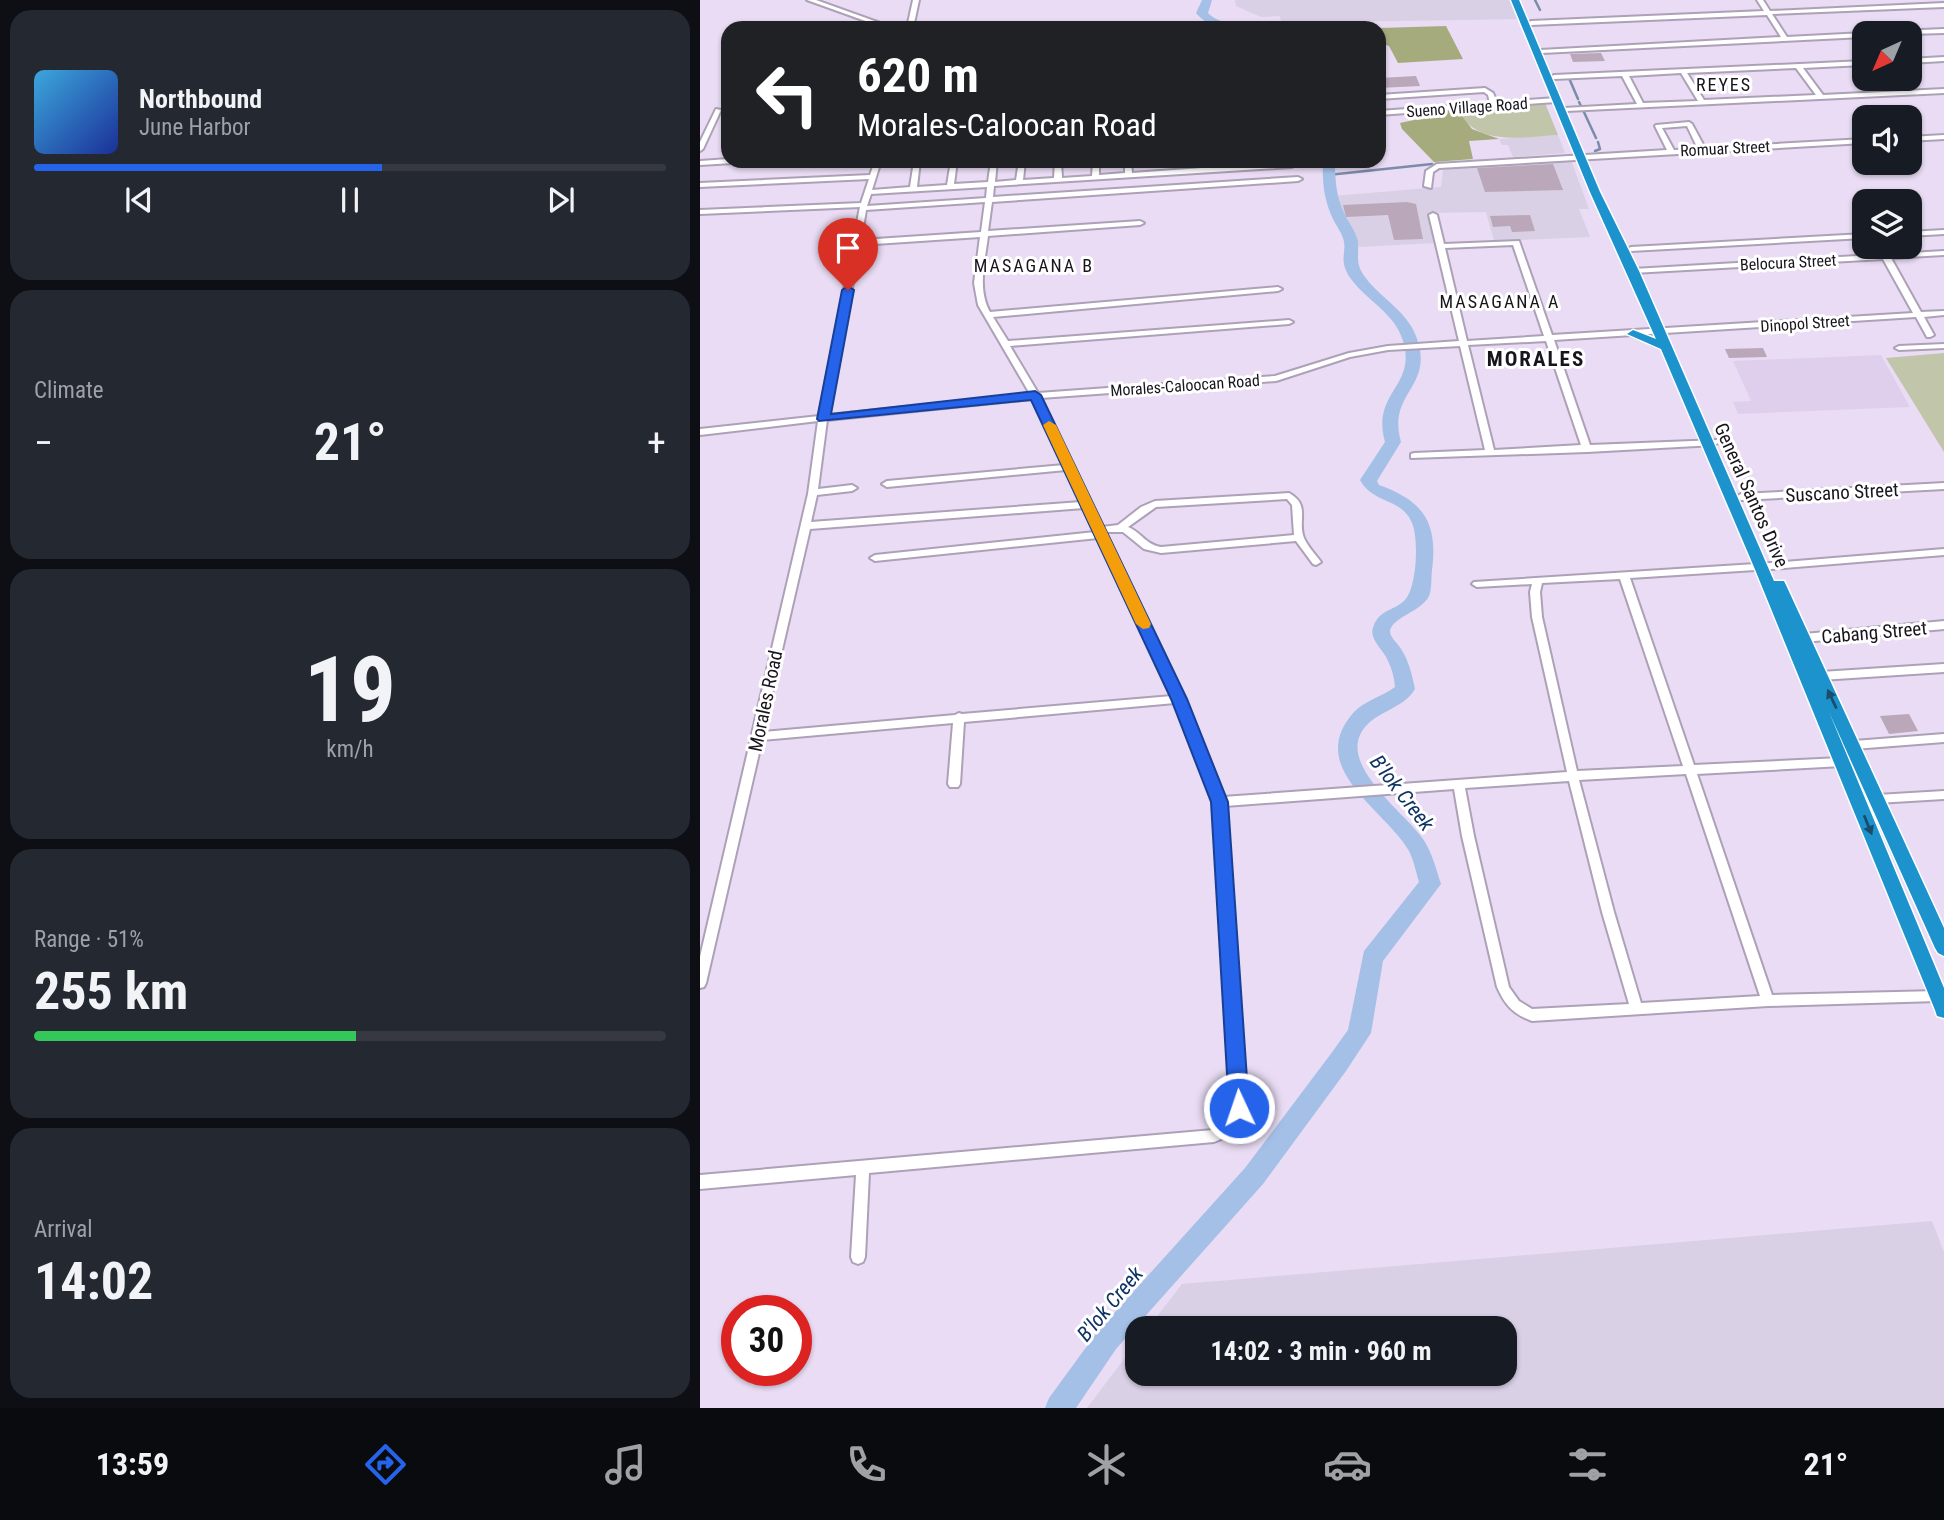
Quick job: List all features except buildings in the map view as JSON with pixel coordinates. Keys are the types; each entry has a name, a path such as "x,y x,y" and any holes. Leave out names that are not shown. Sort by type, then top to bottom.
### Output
{"highway":[{"name":"General Santos Drive","path":"1515,0 1637,271 1660,333 1766,567 1804,638 1944,948"},
{"name":"General Santos Drive","path":"1522,0 1554,77 1561,104"},
{"name":"General Santos Drive","path":"1584,156 1631,249 1637,271"},
{"path":"1633,334 1660,333"},
{"path":"1633,334 1660,333"},
{"name":"General Santos Drive","path":"1710,442 1741,497 1842,762 1941,1003"}],"street":[{"path":"810,0 871,21"},
{"path":"912,21 916,0"},
{"path":"1759,0 1785,38"},
{"path":"1531,23 1944,5"},
{"path":"1922,32 1944,31"},
{"path":"1542,51 1852,35"},
{"path":"1922,61 1944,60"},
{"path":"1554,77 1852,64"},
{"path":"1798,66 1821,97"},
{"path":"1682,70 1702,102"},
{"path":"1624,73 1641,105"},
{"path":"1386,96 1485,89 1491,94 1494,104"},
{"name":"Sueno Village Road","path":"1386,112 1494,104 1641,105 1944,91"},
{"path":"700,149 718,110"},
{"path":"1671,151 1658,126 1689,124 1702,150"},
{"path":"1922,138 1944,137"},
{"name":"Romuar Street","path":"1428,186 1430,171 1437,166 1852,142"},
{"path":"700,163 721,162"},
{"name":"Morales Road","path":"700,983 813,493 863,206 875,168"},
{"path":"913,189 916,168"},
{"path":"950,187 953,168"},
{"path":"700,1182 1214,1136 1232,1126 1239,1108 1219,802 1179,699 1035,395 982,305 978,283 992,168"},
{"path":"1019,182 1021,168"},
{"path":"1058,168 1058,180"},
{"path":"1096,168 1096,178"},
{"path":"1128,168 1129,176"},
{"path":"1162,168 1165,188"},
{"path":"868,192 1129,176 1210,168"},
{"path":"700,185 872,177"},
{"path":"700,212 990,200 1298,180"},
{"path":"1433,215 1490,453"},
{"path":"857,243 1140,223"},
{"path":"1922,233 1944,232"},
{"path":"1631,249 1852,237"},
{"path":"1441,246 1516,243 1587,449"},
{"name":"Belocura Street","path":"1922,255 1944,253"},
{"name":"Belocura Street","path":"1637,271 1852,259"},
{"path":"1887,259 1930,335"},
{"path":"988,314 1278,289"},
{"name":"Dinopol Street","path":"1660,333 1944,313"},
{"path":"1006,344 1289,322"},
{"name":"Morales-Caloocan Road","path":"700,432 1035,395 1276,378 1349,355 1404,346 1633,334"},
{"path":"1899,348 1944,346"},
{"path":"1414,456 1710,442"},
{"path":"887,484 1069,467"},
{"name":"Suscano Street","path":"1741,497 1944,486"},
{"path":"813,493 852,488"},
{"path":"874,558 1100,533 1125,527 1142,510 1155,504 1278,495 1289,496 1297,504 1299,538 1316,562"},
{"path":"805,526 1087,505"},
{"path":"1115,529 1130,532 1137,541 1151,550 1299,538"},
{"path":"1477,584 1766,567 1944,552"},
{"path":"1624,575 1768,1001"},
{"path":"1538,580 1535,592 1536,617 1611,928 1637,1009"},
{"name":"Cabang Street","path":"1804,638 1944,625"},
{"path":"1821,676 1944,668"},
{"path":"759,736 1179,699"},
{"path":"954,784 960,717"},
{"path":"1219,802 1573,776 1842,762 1857,753 1944,738"},
{"path":"1459,784 1503,987 1510,1002 1517,1009 1532,1015 1768,1001 1941,1003"},
{"path":"1877,799 1944,795"},
{"path":"858,1257 863,1168"}],"shaded area":[{"path":"1235,0 1510,0 1518,19 1281,21 1280,16 1261,17 1236,6"},
{"path":"1558,135 1565,153 1513,157 1508,145 1502,145 1499,139"},
{"path":"1571,160 1589,209 1579,209 1590,237 1494,241 1486,212 1430,213 1436,243 1359,247 1349,226 1339,218 1333,196 1441,187 1443,170 1468,165"},
{"path":"1881,355 1910,407 1738,414 1733,402 1751,401 1733,361"},
{"path":"1932,1221 1944,1252 1944,1408 1087,1408 1125,1358 1125,1386 1517,1386 1517,1316 1157,1316 1182,1284"}],"green space":[{"path":"1446,26 1463,59 1398,63 1386,45 1386,28"},
{"path":"1545,103 1558,135 1516,138 1489,135 1466,122 1457,110"},
{"path":"1457,110 1472,129 1499,139 1469,141 1473,159 1434,162 1402,129 1400,123 1419,119 1418,113"},
{"path":"1944,353 1944,452 1886,358"}],"waterway":[{"name":"B'lok Creek","path":"1207,0 1202,13 1212,21"},
{"path":"1535,0 1540,10"},
{"path":"1569,78 1578,99"},
{"path":"1579,102 1581,106"},
{"path":"1583,110 1596,138"},
{"path":"1595,151 1600,149 1598,142"},
{"path":"1328,175 1432,164"},
{"name":"B'lok Creek","path":"1059,1408 1107,1340 1254,1176 1338,1063 1359,1033 1372,958 1430,884 1418,848 1408,833 1365,787 1353,770 1348,754 1349,736 1360,718 1405,689 1402,671 1395,654 1382,637 1381,629 1389,616 1409,607 1421,594 1425,544 1421,522 1410,507 1373,489 1368,480 1380,466 1393,442 1391,410 1394,400 1409,380 1413,357 1404,326 1357,277 1351,267 1351,240 1333,202 1329,168"}],"slow traffic":[{"path":"1049,425 1143,624"}],"district":[{"name":"REYES","path":"1724,85"},
{"name":"MASAGANA B","path":"1034,266"},
{"name":"MASAGANA A","path":"1500,302"},
{"name":"MORALES","path":"1536,359"}],"route":[{"path":"848,290 824,419 1035,395 1179,699 1219,802 1231,947 1239,1108"}]}
